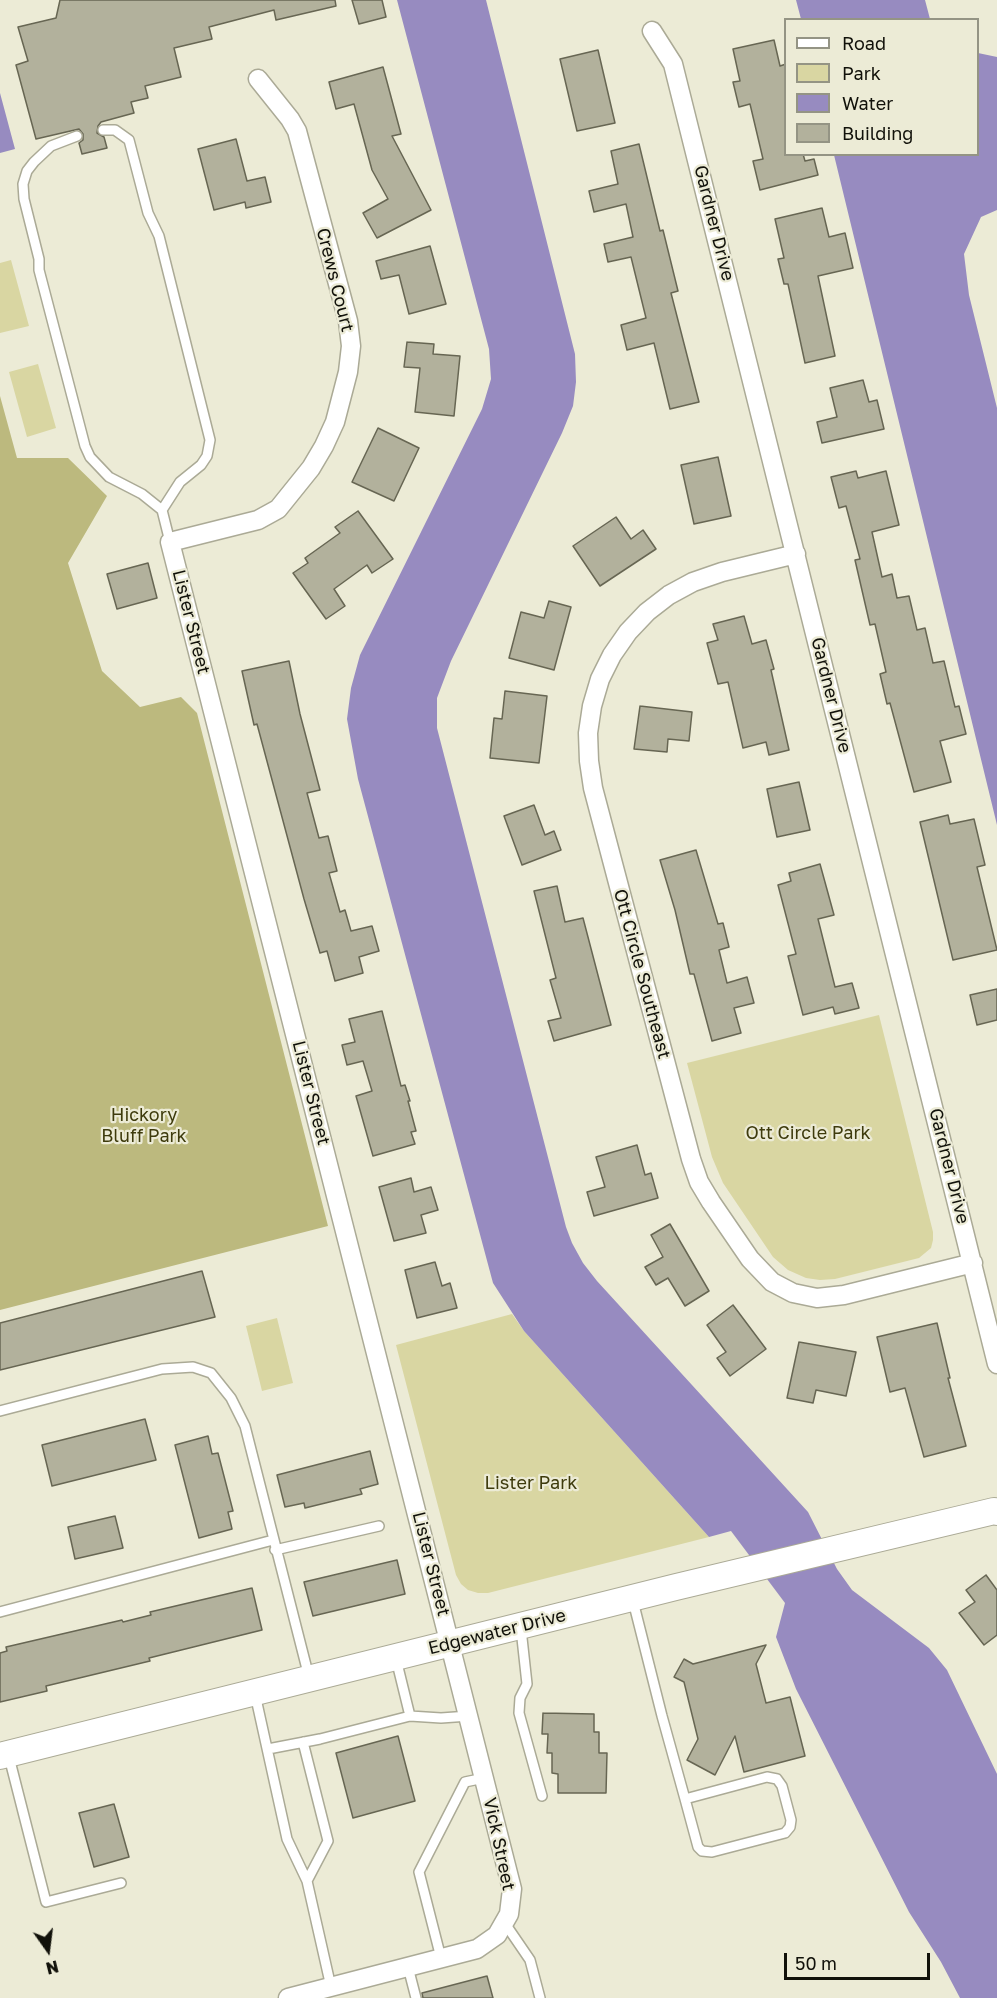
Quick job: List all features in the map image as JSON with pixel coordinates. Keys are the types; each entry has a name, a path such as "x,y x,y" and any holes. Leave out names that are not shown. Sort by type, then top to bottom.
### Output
{"street":[{"name":"Gardner Drive","path":"652,31 673,64 997,1364"},
{"name":"Crews Court","path":"170,542 258,520 278,508 311,468 324,446 337,414 348,372 351,346 348,321 297,130 258,78"},
{"name":"Lister Street","path":"170,542 451,1644"},
{"name":"Ott Circle Southeast","path":"796,554 722,572 693,582 669,595 647,612 628,632 612,654 600,679 592,706 588,733 593,788 691,1160 699,1182 750,1259 772,1282 793,1293 817,1298 844,1295 973,1263"},
{"name":"Edgewater Drive","path":"4,1755 632,1598 996,1510"},
{"name":"Vick Street","path":"288,1998 477,1949 497,1935 509,1914 512,1889 451,1644"}],"lane":[{"path":"103,130 115,130 129,140 148,213 159,236 210,440 207,456 201,465 180,483 162,510"},
{"path":"77,136 51,146 27,171 23,184 24,199 39,259 39,270 85,447 90,457 109,477 142,494 162,510 170,542"},
{"path":"0,1411 162,1369 193,1367 211,1373 231,1398 245,1426 309,1679"},
{"path":"0,1612 274,1545 379,1526"},
{"path":"632,1598 685,1799 698,1847 702,1851 712,1852 785,1833 790,1827 791,1820 782,1786 777,1779 767,1777 685,1799"},
{"path":"520,1626 528,1684 520,1698 519,1713 542,1796"},
{"path":"395,1658 410,1716"},
{"path":"255,1693 287,1839 307,1881 331,1987"},
{"path":"268,1749 410,1716 441,1718 469,1716"},
{"path":"303,1742 328,1841 307,1881"},
{"path":"4,1755 46,1902 121,1883"},
{"path":"441,1958 419,1872 465,1782 484,1778"},
{"path":"504,1922 530,1960 540,1998"},
{"path":"408,1967 416,1998"}],"green space":[{"path":"11,260 29,326 0,333 0,263"},
{"path":"38,364 56,428 27,437 9,372"},
{"name":"Hickory Bluff Park","path":"0,396 17,458 68,458 107,496 68,563 102,671 140,707 181,697 197,713 328,1226 0,1310"},
{"name":"Ott Circle Park","path":"879,1015 933,1232 931,1248 919,1258 835,1279 806,1278 788,1270 773,1257 723,1183 712,1157 687,1063"},
{"name":"Lister Park","path":"512,1314 524,1331 709,1537 488,1593 468,1590 461,1584 456,1575 396,1345"},
{"path":"277,1318 293,1383 262,1391 246,1326"}],"water":[{"path":"397,0 486,0 575,354 576,382 573,406 451,661 437,698 437,728 566,1227 583,1263 597,1281 808,1512 837,1569 852,1590 929,1648 947,1670 997,1774 997,1998 960,1998 941,1962 909,1912 796,1689 776,1637 785,1603 731,1531 709,1537 524,1331 493,1283 358,779 347,719 351,688 360,655 482,409 491,379 489,349"},
{"path":"796,0 925,0 930,18 801,18"},
{"path":"979,53 997,57 997,210 981,217 964,254 969,295 997,408 997,825 834,156 979,156"},
{"path":"0,93 15,149 0,153"}],"building":[{"path":"60,0 335,0 336,6 276,20 274,10 209,27 212,39 174,48 181,77 145,86 148,98 131,102 134,113 101,122 98,126 97,133 104,137 107,148 82,154 79,143 83,140 83,134 79,129 36,139 16,65 28,61 18,27 56,18"},
{"path":"352,0 382,0 386,17 359,24"},
{"path":"774,40 780,66 784,65 784,156 804,156 805,161 814,159 818,175 760,190 753,161 763,159 750,104 739,107 733,82 740,81 733,49"},
{"path":"598,50 615,123 577,131 560,59"},
{"path":"383,67 401,134 392,136 431,210 377,238 363,213 388,199 372,170 354,104 336,109 329,82"},
{"path":"236,139 247,181 265,177 271,202 246,208 245,202 214,210 198,149"},
{"path":"639,144 660,231 663,230 678,291 671,293 699,402 670,409 654,343 627,350 621,325 646,318 631,257 608,262 604,244 633,237 626,204 594,212 589,191 618,184 611,151"},
{"path":"822,208 829,237 845,233 853,268 818,276 835,356 805,363 788,284 784,284 778,259 784,258 775,219"},
{"path":"430,246 446,304 409,314 399,275 381,279 376,261"},
{"path":"407,342 434,344 433,354 460,356 454,416 415,412 420,368 404,367"},
{"path":"863,380 869,402 877,400 884,429 822,443 817,422 837,417 830,388"},
{"path":"378,428 419,448 394,501 352,482"},
{"path":"718,457 731,516 694,524 681,465"},
{"path":"856,471 858,478 886,471 899,525 872,532 882,577 892,574 897,598 909,596 917,630 925,628 933,663 944,661 955,707 959,706 966,734 940,741 951,782 914,792 880,674 886,672 875,624 870,625 855,560 860,559 846,506 839,508 831,477"},
{"path":"358,511 393,559 372,573 367,565 334,589 345,606 326,619 293,573 308,563 305,558 340,533 335,527"},
{"path":"616,517 631,539 643,530 656,549 600,586 573,546"},
{"path":"148,563 157,598 117,609 107,574"},
{"path":"549,601 571,607 554,670 509,658 521,612 544,618"},
{"path":"744,616 752,644 766,640 774,669 771,670 789,750 769,755 766,742 743,748 728,682 718,684 707,643 718,640 713,624"},
{"path":"289,661 320,790 307,793 319,838 328,836 337,871 329,873 340,912 345,910 351,931 372,926 379,951 359,957 363,973 335,981 327,951 320,953 257,724 254,725 242,671"},
{"path":"505,691 547,696 539,763 490,758 494,718 502,719"},
{"path":"640,706 692,712 689,741 668,739 667,752 634,749"},
{"path":"799,782 810,830 777,837 767,789"},
{"path":"534,805 545,835 554,831 561,850 522,865 504,816"},
{"path":"948,815 950,824 974,819 985,865 977,867 997,950 953,960 920,822"},
{"path":"696,850 718,924 723,923 729,947 719,950 727,983 747,977 754,1003 734,1008 741,1033 712,1041 694,974 690,974 660,860"},
{"path":"820,864 834,915 818,919 835,987 852,983 859,1008 835,1014 833,1007 803,1015 788,956 796,954 778,885 791,881 789,873"},
{"path":"557,886 565,922 583,918 611,1025 554,1041 548,1021 561,1018 550,980 556,978 534,891"},
{"path":"997,989 997,1020 977,1025 970,995"},
{"path":"382,1011 401,1086 405,1085 410,1101 408,1101 416,1131 411,1132 415,1144 373,1156 356,1096 372,1091 363,1061 347,1065 342,1045 355,1042 349,1019"},
{"path":"637,1145 645,1175 651,1173 658,1198 594,1216 587,1192 605,1187 596,1157"},
{"path":"411,1178 414,1192 431,1187 438,1210 421,1215 426,1233 394,1241 379,1187"},
{"path":"670,1224 709,1291 685,1306 668,1278 656,1285 645,1267 663,1257 651,1235"},
{"path":"435,1262 442,1286 450,1283 457,1308 417,1318 405,1270"},
{"path":"202,1271 215,1317 0,1370 0,1323"},
{"path":"733,1305 766,1349 730,1376 717,1358 726,1352 707,1325"},
{"path":"937,1323 950,1378 948,1378 966,1446 924,1457 905,1388 890,1392 877,1337"},
{"path":"799,1342 856,1352 846,1396 816,1390 813,1403 787,1398"},
{"path":"145,1419 156,1460 52,1486 42,1445"},
{"path":"208,1436 212,1454 218,1453 233,1511 228,1512 232,1529 199,1538 175,1445"},
{"path":"370,1451 378,1484 360,1489 362,1494 305,1508 304,1503 285,1507 277,1475"},
{"path":"115,1516 123,1548 75,1559 68,1527"},
{"path":"397,1560 405,1594 313,1616 304,1582"},
{"path":"986,1575 997,1590 997,1635 984,1645 959,1613 975,1602 966,1590"},
{"path":"252,1588 262,1630 149,1658 150,1661 46,1686 47,1691 0,1702 0,1653 7,1651 6,1647 122,1620 123,1622 151,1615 150,1612"},
{"path":"766,1645 756,1664 766,1703 790,1697 805,1756 744,1772 735,1736 715,1775 687,1760 698,1739 684,1682 674,1677 684,1659 693,1664"},
{"path":"543,1713 594,1714 594,1732 599,1732 599,1753 607,1753 606,1793 558,1793 558,1774 552,1773 552,1753 547,1753 548,1734 542,1734"},
{"path":"398,1736 415,1801 353,1818 336,1753"},
{"path":"114,1804 129,1857 94,1867 79,1813"},
{"path":"487,1976 493,1998 423,1998 422,1993"}]}
